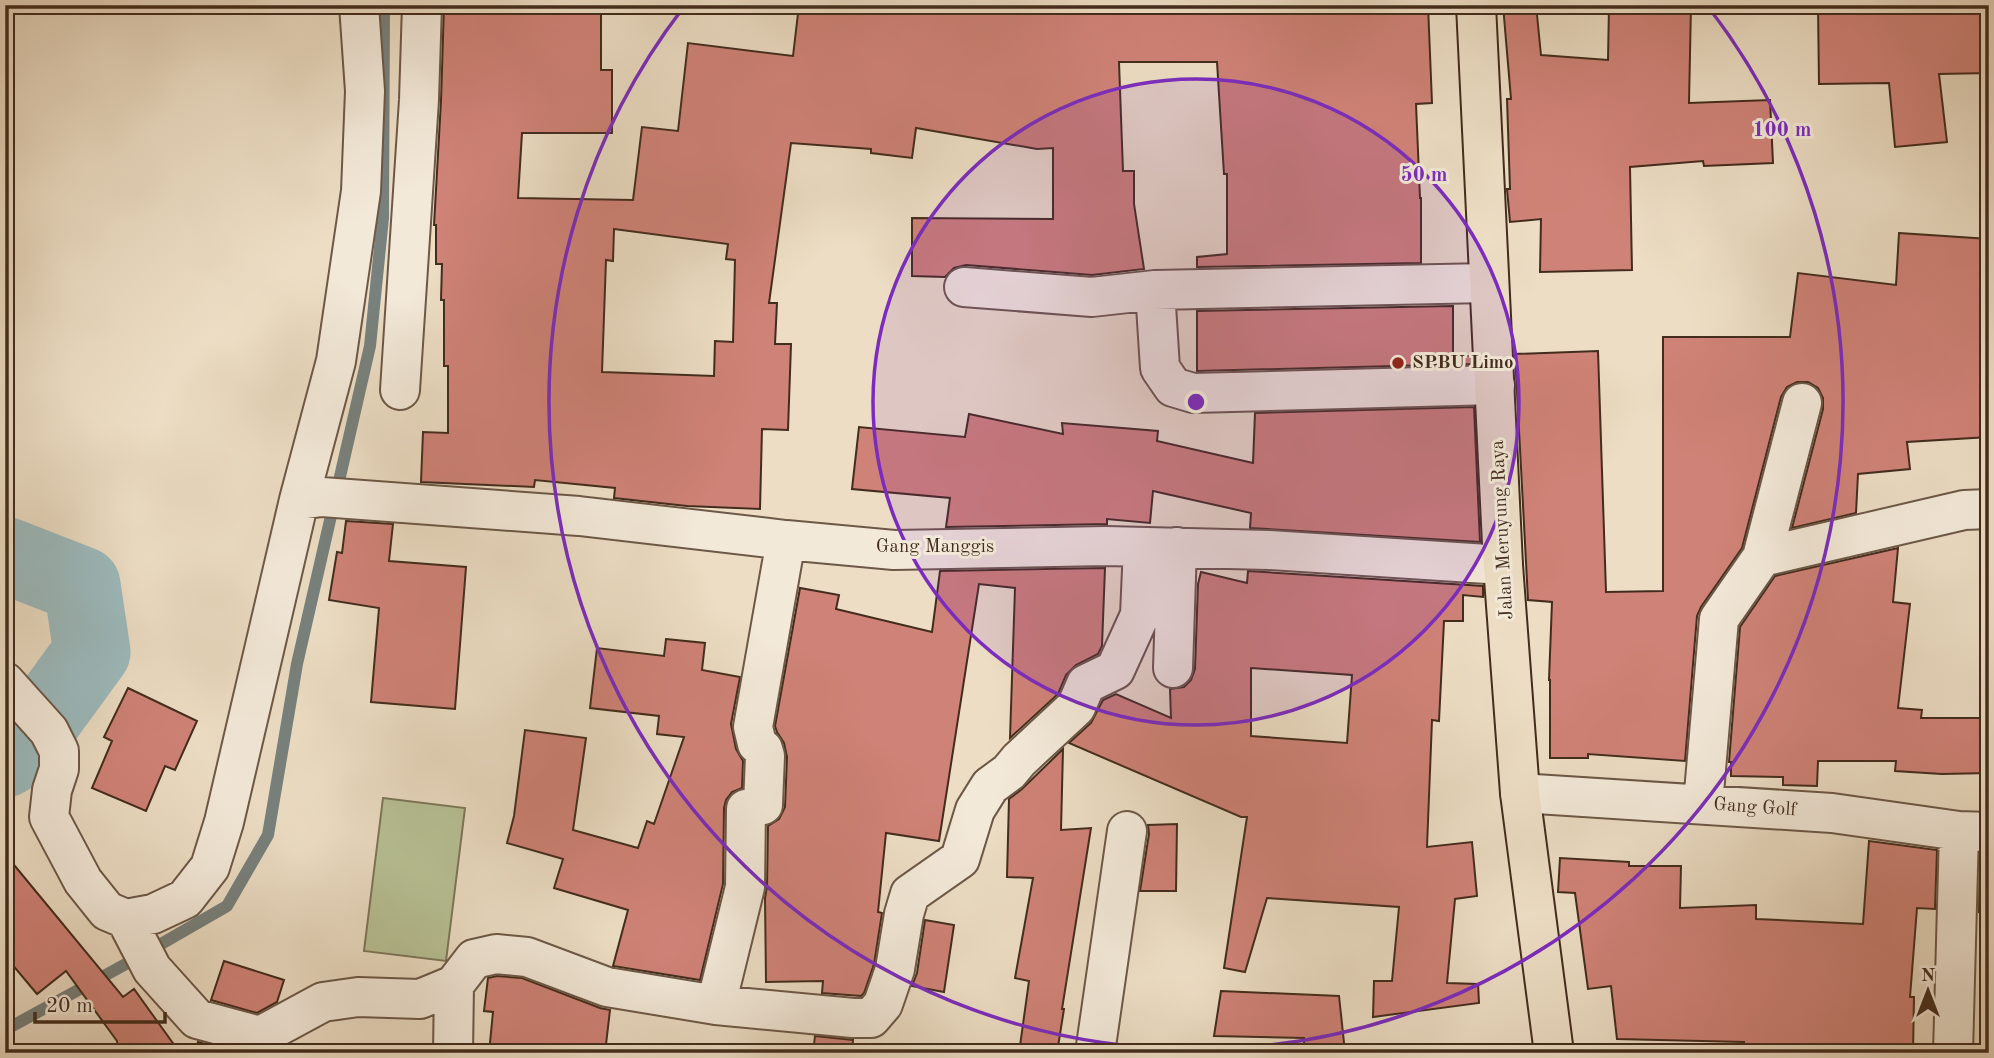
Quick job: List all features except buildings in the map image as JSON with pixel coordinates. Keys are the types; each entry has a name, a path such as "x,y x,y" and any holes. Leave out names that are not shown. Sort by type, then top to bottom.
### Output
{"main road":[{"name":"Jalan Meruyung Raya","path":"1476,5 1503,565 1520,793 1554,1053"}],"street":[{"path":"5,682 49,731 59,751 59,769 52,790 49,817 83,881 107,911 126,919 153,914 185,899 210,867 311,498 336,362 360,191 365,91 359,5"},
{"path":"400,390 422,5"},
{"path":"964,287 1092,297 1155,290 1488,283"},
{"path":"1155,290 1160,368 1173,387 1193,393 1495,385"},
{"path":"1703,804 1719,619 1762,557 1802,403"},
{"name":"Gang Manggis","path":"311,498 579,516 894,550 1160,547 1269,550 1503,565"},
{"path":"1762,557 1964,510 1989,509"},
{"path":"716,1005 745,887 746,809 763,805 765,756 763,749 757,744 753,727 786,540"},
{"path":"126,919 152,969 197,1020 260,1036 323,1002 358,997 420,999 454,985 474,959 496,954 527,957 607,987 716,1005 871,1018 883,1004 895,969 910,894 960,859 975,810 990,786 1009,772 1076,707 1086,684 1115,670 1140,615 1160,547"},
{"path":"1160,547 1173,668"},
{"name":"Gang Golf","path":"1520,793 1832,813 1974,832"},
{"path":"1095,1053 1127,831"},
{"path":"1954,1053 1974,832"},
{"path":"453,1053 454,985"}],"green space":[{"path":"383,798 465,808 446,961 364,951"}],"waterway":[{"path":"5,1030 227,906 268,835 297,664 370,346 383,218 384,5"},
{"path":"5,555 82,585 92,652 22,748 5,759"}],"place":[{"name":"SPBU Limo","path":"1398,363"}]}
